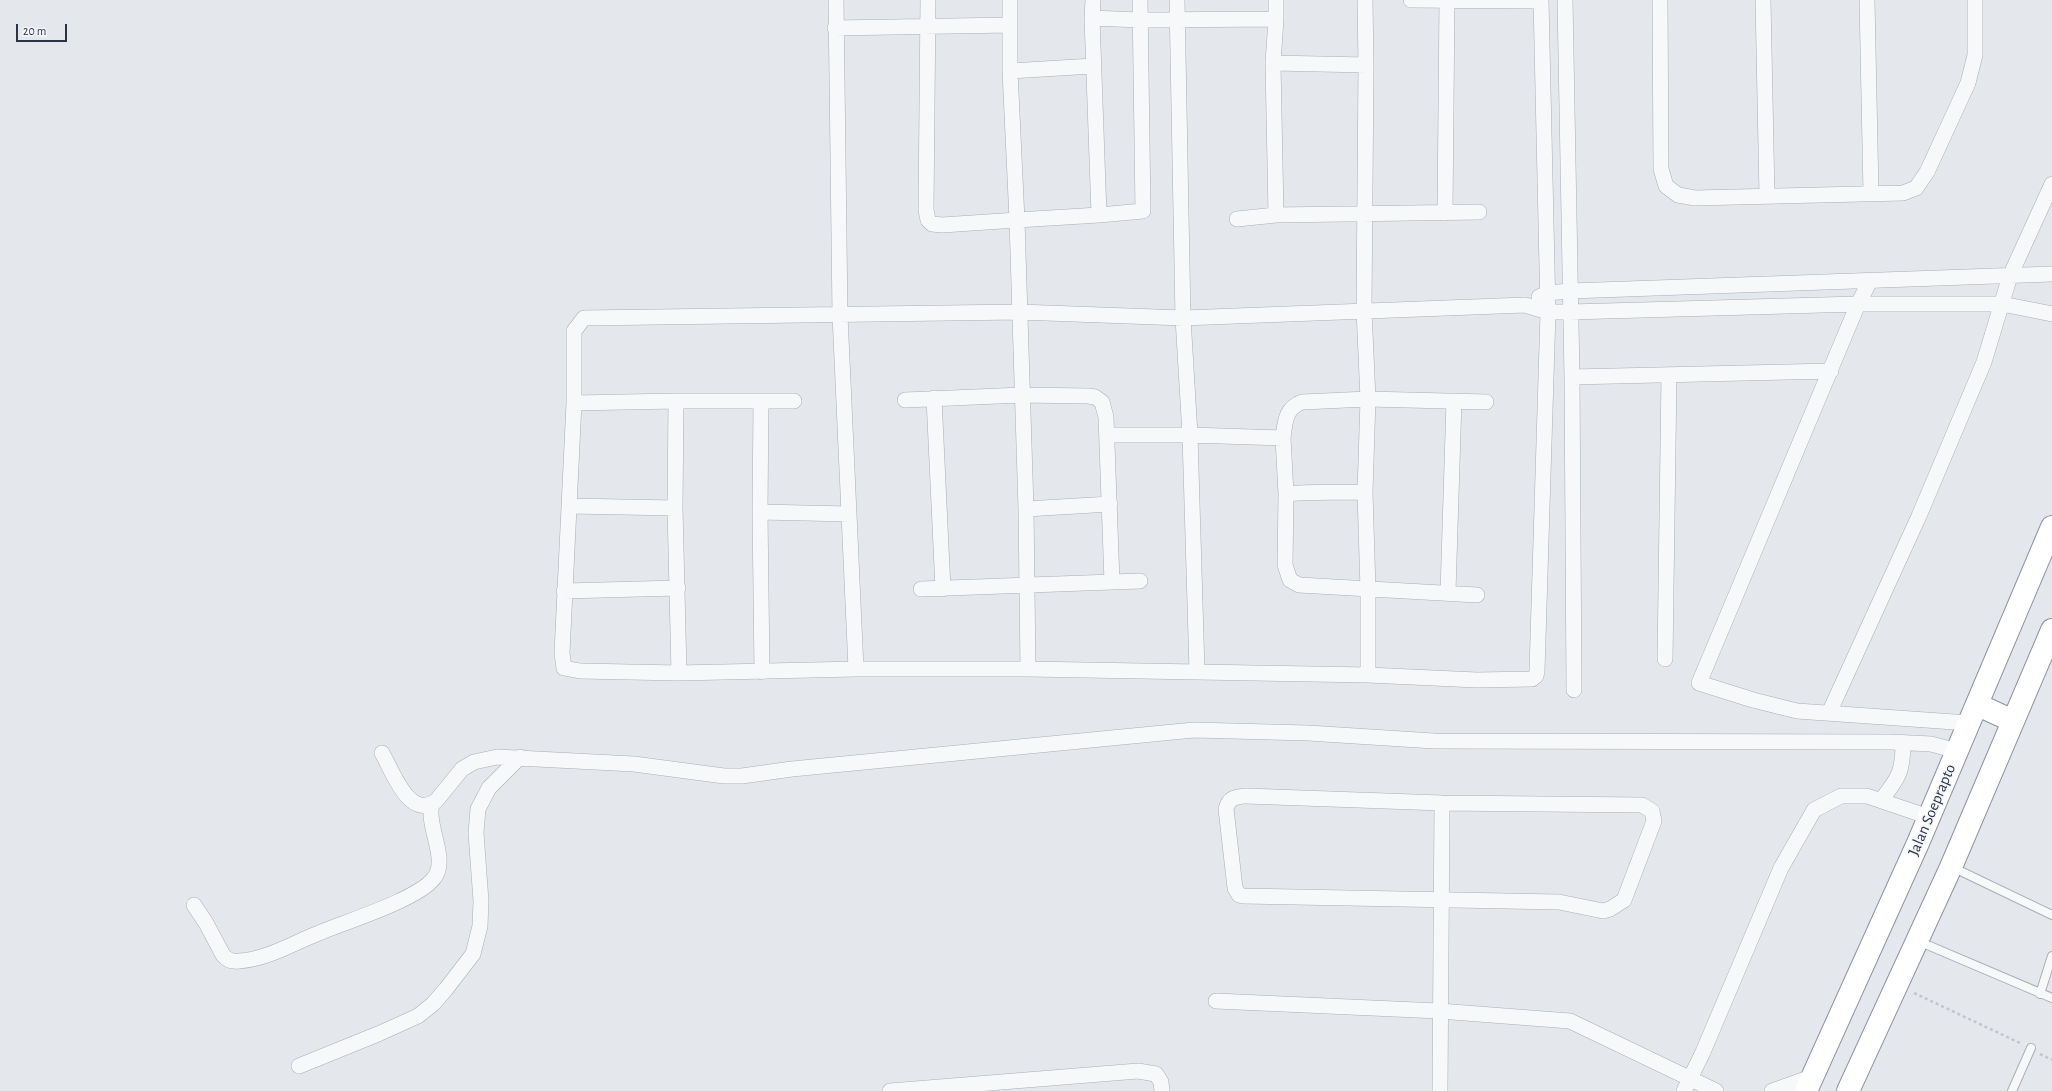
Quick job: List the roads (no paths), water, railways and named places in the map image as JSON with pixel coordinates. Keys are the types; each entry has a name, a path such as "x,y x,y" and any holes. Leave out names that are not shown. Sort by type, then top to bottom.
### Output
{"highway":[{"name":"Jalan Soeprapto","path":"1810,1083 1958,751 2052,527"},
{"path":"1848,1091 1951,867 2052,630"},
{"path":"1974,714 2014,721"}],"street":[{"path":"836,0 835,28 840,315 856,669"},
{"path":"928,0 926,210 928,220 932,224 942,225 1149,211 1139,20 1140,0"},
{"path":"1010,0 1010,71 1017,220 1018,312 1026,509 1028,669"},
{"path":"1093,0 1093,66 1099,215"},
{"path":"1177,0 1184,318 1190,435 1197,671"},
{"path":"1276,0 1273,63 1276,215"},
{"path":"1365,0 1366,213 1364,310 1368,399 1365,492 1368,590 1368,675"},
{"path":"1411,0 1541,0 1548,312 1536,676 1528,681 1197,671 856,669 679,673 580,671 564,668 562,653 574,403 574,332 584,318 1018,312 1184,318 1525,305 1548,312 1570,312 1858,304 2002,304 2052,314"},
{"path":"1564,0 1572,377 1574,690"},
{"path":"1660,0 1661,169 1666,186 1678,195 1695,198 1903,193 1916,188 1927,172 1968,83 1975,55 1975,0"},
{"path":"1763,0 1767,196"},
{"path":"1867,0 1871,193"},
{"path":"1445,213 1447,1"},
{"path":"1092,18 1139,20 1276,19"},
{"path":"835,28 1010,25"},
{"path":"1273,63 1366,65"},
{"path":"1010,71 1093,66"},
{"path":"1829,713 1920,516 1984,362 2010,276 2052,184"},
{"path":"1238,219 1276,215 1479,212"},
{"path":"1525,305 1547,293 1570,291 2052,274"},
{"path":"1870,281 1858,304 1698,683 1753,700 1797,710 1829,713 1974,714"},
{"path":"1572,377 1830,371"},
{"path":"1665,659 1669,375"},
{"path":"905,400 1022,395 1095,397 1102,402 1104,406 1107,435 1112,582"},
{"path":"934,398 943,589"},
{"path":"1477,595 1448,592 1368,590 1299,585 1290,580 1285,565 1286,494 1283,438 1285,420 1291,409 1296,404 1313,401 1368,399 1486,402"},
{"path":"676,401 675,508 679,673"},
{"path":"574,403 794,401"},
{"path":"1448,592 1454,401"},
{"path":"761,402 760,512 762,672"},
{"path":"1107,435 1190,435 1283,438"},
{"path":"1286,494 1305,492 1330,494 1365,492"},
{"path":"1026,509 1110,504"},
{"path":"570,506 675,508"},
{"path":"760,512 849,514"},
{"path":"921,589 1140,581"},
{"path":"564,591 678,588"},
{"path":"382,753 408,799 416,805 432,804 436,801 457,773 467,765 497,757 634,764 724,776 742,776 799,768 1194,730 1308,733 1434,741 1903,743 1931,744 1958,751"},
{"path":"1882,800 1895,783 1903,765 1903,743"},
{"path":"299,1066 418,1016 446,989 473,954 480,926 481,902 476,834 478,808 489,788 520,757"},
{"path":"1246,796 1442,803 1642,805 1648,808 1654,817 1654,821 1624,900 1610,909 1598,910 1560,902 1442,901 1239,895 1235,888 1226,808 1227,803 1232,798 1246,796"},
{"path":"1687,1085 1703,1052 1781,868 1814,810 1841,796 1867,796 1929,817"},
{"path":"1440,1091 1439,1011 1442,901 1442,803"},
{"path":"194,905 226,959 232,961 251,960 278,952 414,893 434,879 440,866 431,816 432,804"},
{"path":"1216,1001 1439,1011 1570,1021 1618,1043 1687,1085 1716,1091"},
{"path":"890,1091 1138,1071 1156,1074 1161,1082 1162,1091"},
{"path":"1772,1091 1810,1083"}],"lane":[{"path":"1951,867 2052,915"},
{"path":"1918,941 2052,998"},
{"path":"2040,994 2052,956"},
{"path":"2012,1091 2031,1048"}]}
